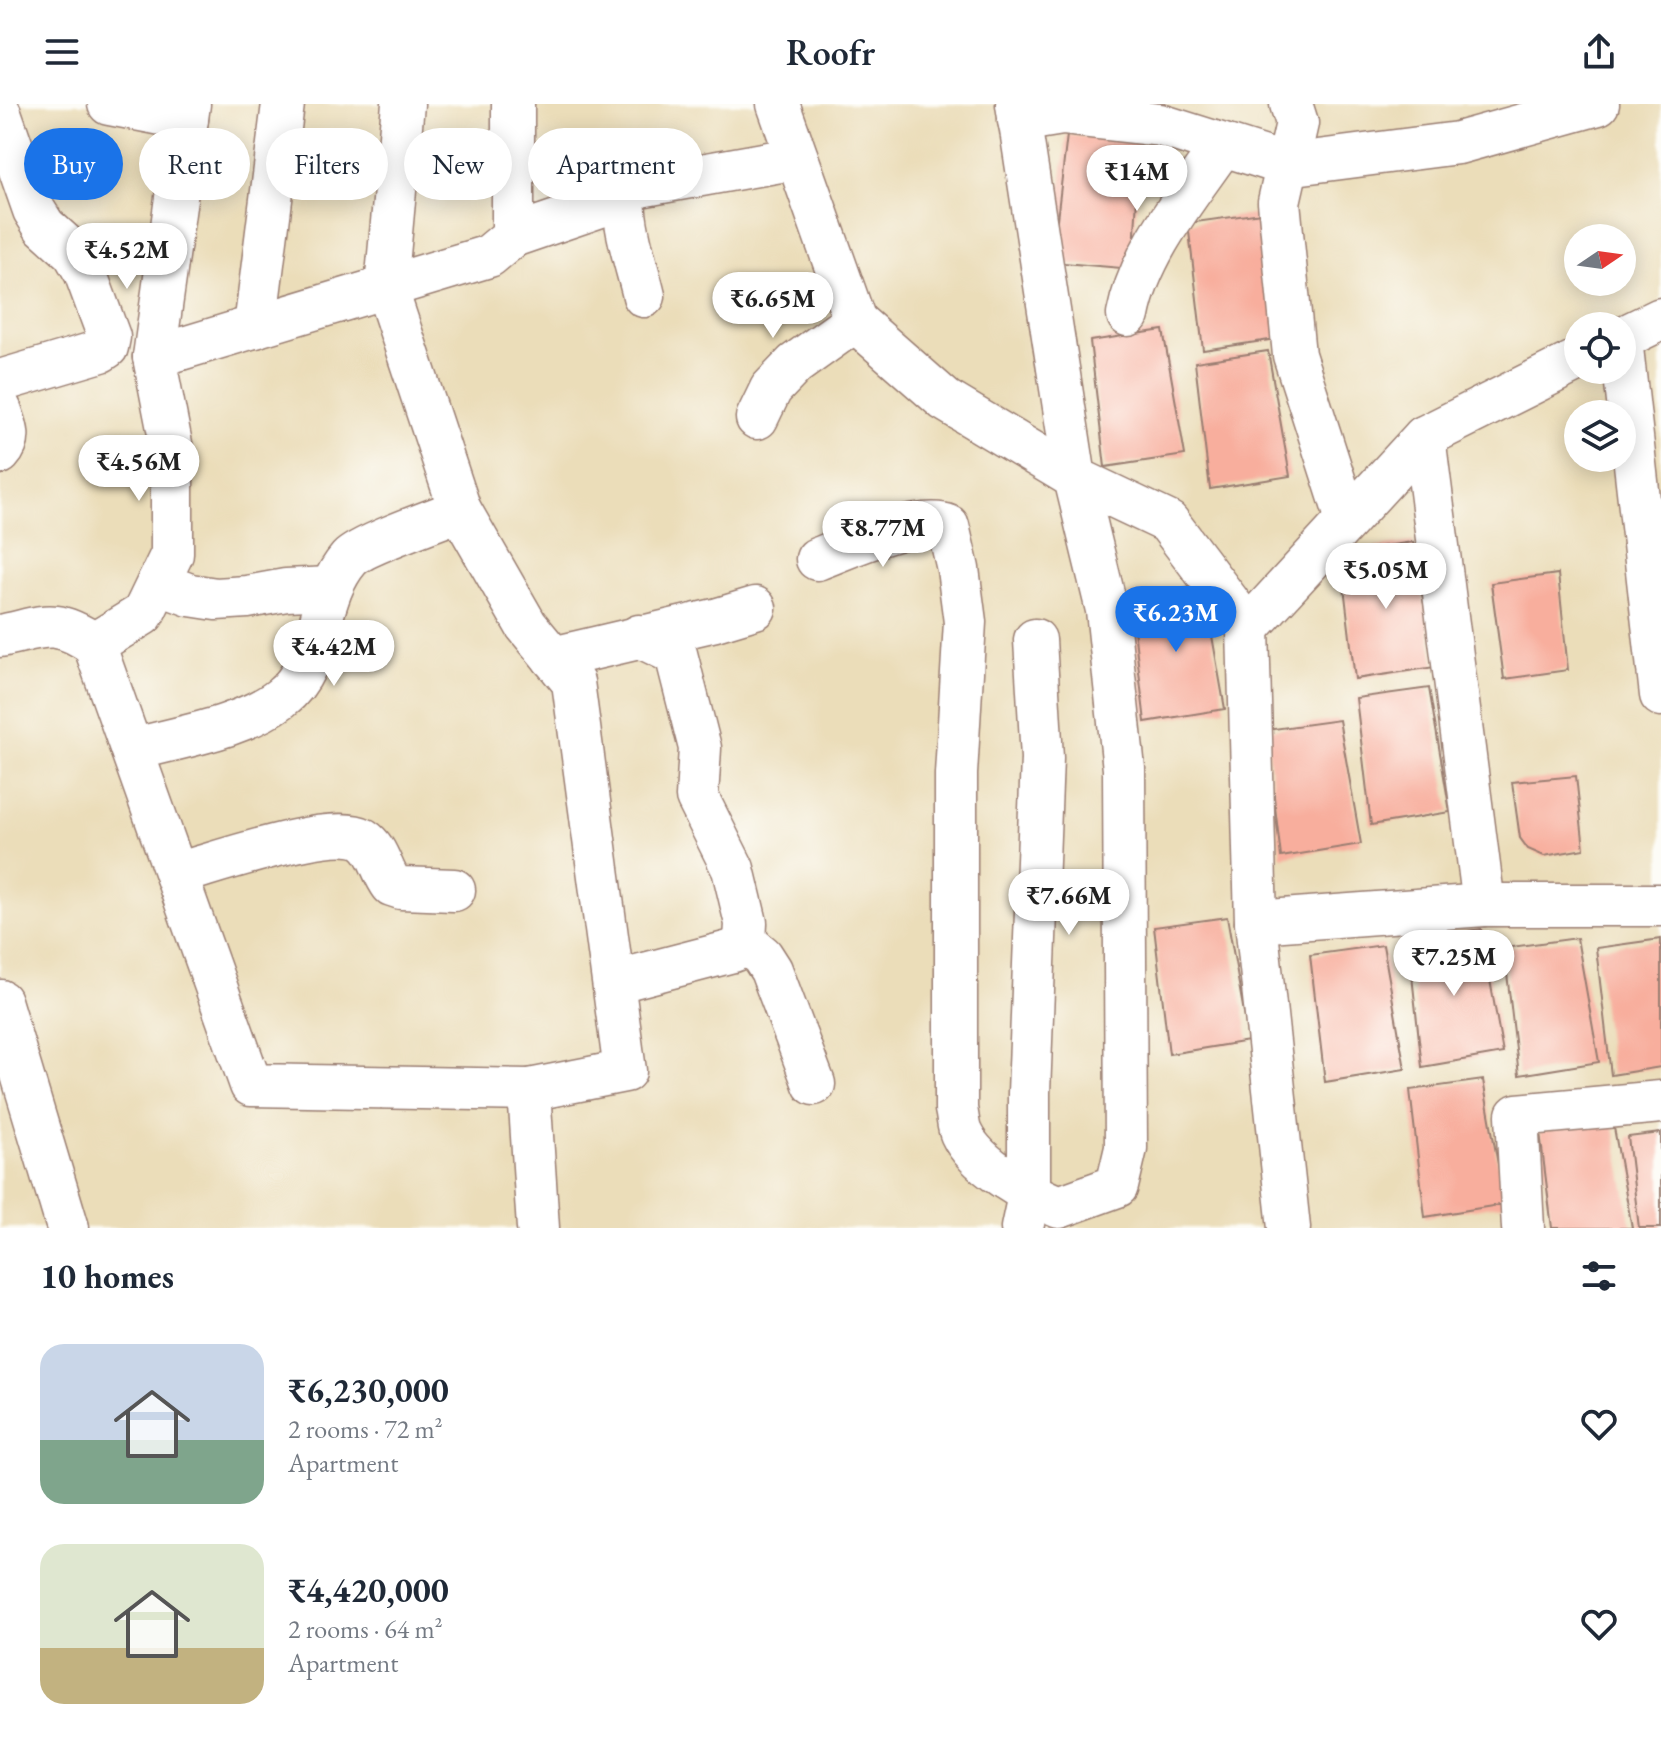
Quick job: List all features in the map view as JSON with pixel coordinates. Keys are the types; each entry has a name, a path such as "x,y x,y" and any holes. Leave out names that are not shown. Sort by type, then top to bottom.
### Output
{"street":[{"path":"94,644 143,614 172,554 172,449 154,357 188,111 109,104"},
{"path":"255,327 283,104"},
{"path":"0,636 56,625 73,630 94,644 251,1085 529,1090 625,1071 573,682 526,625 460,510 386,287 403,104"},
{"path":"513,104 513,236"},
{"path":"778,104 855,321 945,400 1075,478 1168,522 1248,628 1256,922 1289,1228"},
{"path":"1291,104 1297,123 1279,202 1294,355 1347,520"},
{"path":"1049,1215 1117,1186 1126,1148 1124,769 1107,610 1075,478 1018,113 1118,112 1287,165 1458,143 1598,104"},
{"path":"0,113 34,210 44,226 74,253 85,272 109,337 107,347 101,351 0,381"},
{"path":"1128,315 1132,294 1151,254 1223,145"},
{"path":"703,175 797,158"},
{"path":"154,357 489,256 513,236 618,200"},
{"path":"624,200 644,296"},
{"path":"1636,331 1661,319"},
{"path":"757,418 771,389 795,364 855,321"},
{"path":"1248,628 1424,437 1564,367"},
{"path":"1626,384 1661,695"},
{"path":"0,409 9,439 8,445 0,453"},
{"path":"1424,437 1484,905"},
{"path":"132,750 248,717 281,698 304,675 331,588 350,557 460,510"},
{"path":"817,559 882,534 927,523 948,526 951,534 965,622 956,774 956,1109 961,1133 975,1154 1049,1215"},
{"path":"158,583 190,595 216,599 331,588"},
{"path":"553,658 755,608"},
{"path":"639,636 676,654 700,748 697,797 733,869 746,923 745,942"},
{"path":"1035,640 1042,758 1029,1093 1049,1215"},
{"path":"176,874 318,836 343,835 361,838 373,847 392,885 454,890"},
{"path":"1256,922 1484,905 1661,905"},
{"path":"614,982 733,951 745,942"},
{"path":"745,942 762,956 771,970 814,1084"},
{"path":"0,1001 68,1228"},
{"path":"529,1090 538,1228"},
{"path":"1523,1228 1517,1115 1661,1102"}],"building":[{"path":"1067,135 1140,142 1133,269 1052,262"},
{"path":"1261,213 1283,338 1203,350 1188,223"},
{"path":"1163,330 1185,455 1105,467 1090,341"},
{"path":"1268,351 1290,476 1210,489 1195,362"},
{"path":"1413,542 1435,667 1355,679 1340,553"},
{"path":"1558,574 1568,670 1504,679 1491,583"},
{"path":"1203,585 1225,709 1145,722 1130,595"},
{"path":"1429,688 1450,812 1371,825 1356,698"},
{"path":"1339,720 1361,844 1281,857 1266,730"},
{"path":"1576,776 1584,849 1544,856 1528,849 1520,838 1512,782"},
{"path":"1227,917 1249,1041 1169,1054 1154,927"},
{"path":"1481,929 1503,1053 1422,1067 1408,939"},
{"path":"1577,938 1599,1062 1519,1075 1504,948"},
{"path":"1661,939 1661,1067 1611,1075 1596,948"},
{"path":"1383,945 1405,1069 1325,1082 1310,955"},
{"path":"1483,1080 1505,1204 1425,1217 1410,1090"},
{"path":"1613,1122 1632,1228 1552,1228 1540,1132"},
{"path":"1661,1133 1661,1228 1639,1228 1628,1137"}]}
